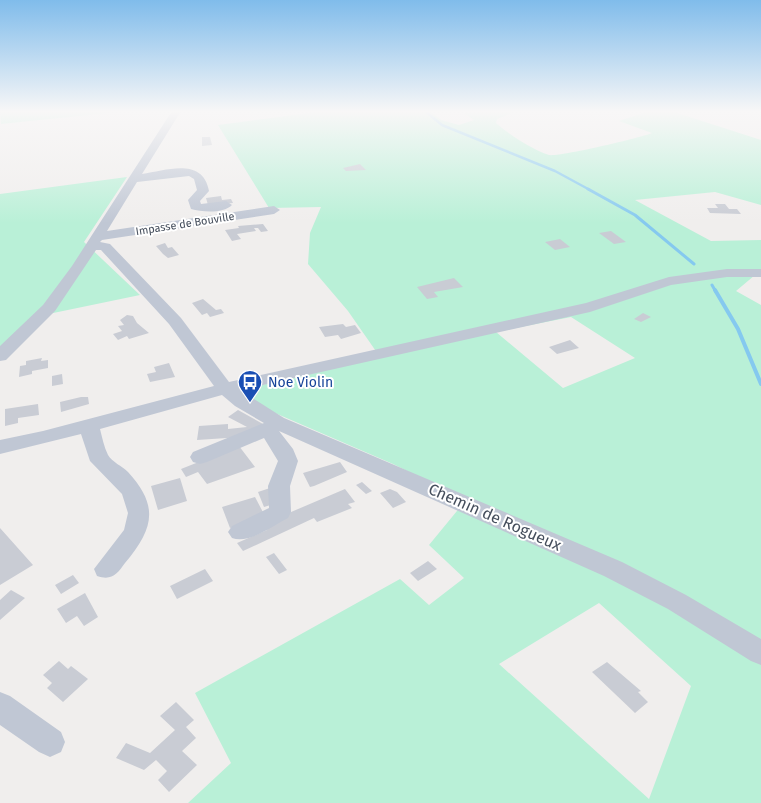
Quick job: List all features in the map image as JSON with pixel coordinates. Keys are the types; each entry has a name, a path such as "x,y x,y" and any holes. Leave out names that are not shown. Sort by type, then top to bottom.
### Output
{"street":[{"path":"0,356 49,308 152,148"},
{"path":"132,180 186,172 195,174 201,181 203,191 194,200 196,206 202,208 255,202"},
{"name":"Impasse de Bouville","path":"94,241 274,210"},
{"name":"Chemin de Rogueux","path":"94,241 105,247 175,321 226,388 272,425 613,569 677,602 761,653"},
{"path":"0,447 226,388 590,307 669,281 727,273 761,273"},
{"path":"89,425 100,460 117,474 135,494 141,514 137,527 126,545 106,569"},
{"path":"200,457 272,425 288,461 286,471 279,486 280,512 240,532"},
{"path":"0,706 10,716 50,742"}],"green space":[{"path":"232,148 534,148 549,155 556,155 592,148 761,148 761,205 715,192 635,200 711,241 761,240 761,270 736,291 761,305 761,803 188,803 231,763 195,693 400,579 429,605 464,578 429,545 466,500 393,464 268,410 256,404 249,395 258,386 380,357 348,311 308,264 310,233 321,207 269,208","holes":["571,317 635,358 563,388 496,332","599,603 691,686 649,799 499,664"]},
{"path":"127,177 84,242 140,295 34,317 0,351 0,194"}],"building":[{"path":"360,164 366,170 346,171 343,168"},
{"path":"221,196 222,200 231,199 233,203 208,205 206,198"},
{"path":"715,204 725,204 729,209 737,209 741,214 710,213 707,208 718,208"},
{"path":"263,224 268,231 261,232 258,228 254,228 256,231 237,234 241,239 232,241 225,230 239,228 238,226"},
{"path":"611,231 626,242 614,244 599,233"},
{"path":"560,239 570,247 555,250 545,242"},
{"path":"165,243 168,248 172,247 179,255 168,258 163,254 156,246"},
{"path":"454,278 463,287 434,292 438,297 427,299 417,287"},
{"path":"203,299 216,310 221,309 224,313 210,317 207,313 202,315 192,303"},
{"path":"643,313 651,317 641,322 634,319"},
{"path":"127,315 133,316 137,323 149,333 129,339 127,336 118,340 113,334 122,331 118,326 124,325 120,320"},
{"path":"343,324 346,327 355,325 361,333 341,339 338,335 325,337 319,327"},
{"path":"570,340 579,348 557,354 549,347"},
{"path":"42,358 41,361 48,360 48,368 32,371 32,374 19,377 20,366 26,365 26,361"},
{"path":"169,363 175,377 150,382 147,374 156,372 154,367"},
{"path":"62,374 63,384 52,386 52,376"},
{"path":"88,397 89,404 61,412 60,402"},
{"path":"38,404 39,415 18,418 18,423 5,426 5,409"},
{"path":"238,410 263,424 242,437 197,440 199,426 228,424 228,429 247,427 228,417"},
{"path":"239,446 255,467 207,484 198,472 186,477 181,469"},
{"path":"340,462 347,472 310,487 303,473"},
{"path":"180,478 187,501 158,510 151,486"},
{"path":"362,482 372,491 366,494 356,485"},
{"path":"270,488 277,503 264,507 258,492"},
{"path":"345,489 355,502 348,504 352,508 317,522 314,518 243,551 237,543 267,530 270,521"},
{"path":"390,489 397,492 406,502 393,508 380,493"},
{"path":"255,497 265,516 230,528 222,507"},
{"path":"0,528 33,565 0,585"},
{"path":"274,553 287,570 279,574 266,557"},
{"path":"428,561 437,569 418,581 410,573"},
{"path":"205,569 213,581 177,599 170,586"},
{"path":"73,575 79,583 61,594 55,585"},
{"path":"11,590 25,598 0,620 0,600"},
{"path":"85,593 98,617 84,626 77,616 66,623 57,609"},
{"path":"59,661 68,669 71,666 88,679 63,702 47,688 52,683 43,675"},
{"path":"607,662 641,691 638,692 648,702 635,713 592,672"},
{"path":"176,702 194,720 186,727 196,738 182,751 197,765 169,792 158,780 167,771 156,760 144,770 116,758 126,743 150,753 175,730 160,716"}],"waterway":[{"path":"500,148 555,171 590,190"},
{"path":"588,189 635,215 694,264"},
{"path":"712,285 716,292"},
{"path":"715,290 738,329 761,384"}],"place":[{"name":"Noe Violin","path":"250,403"}]}
